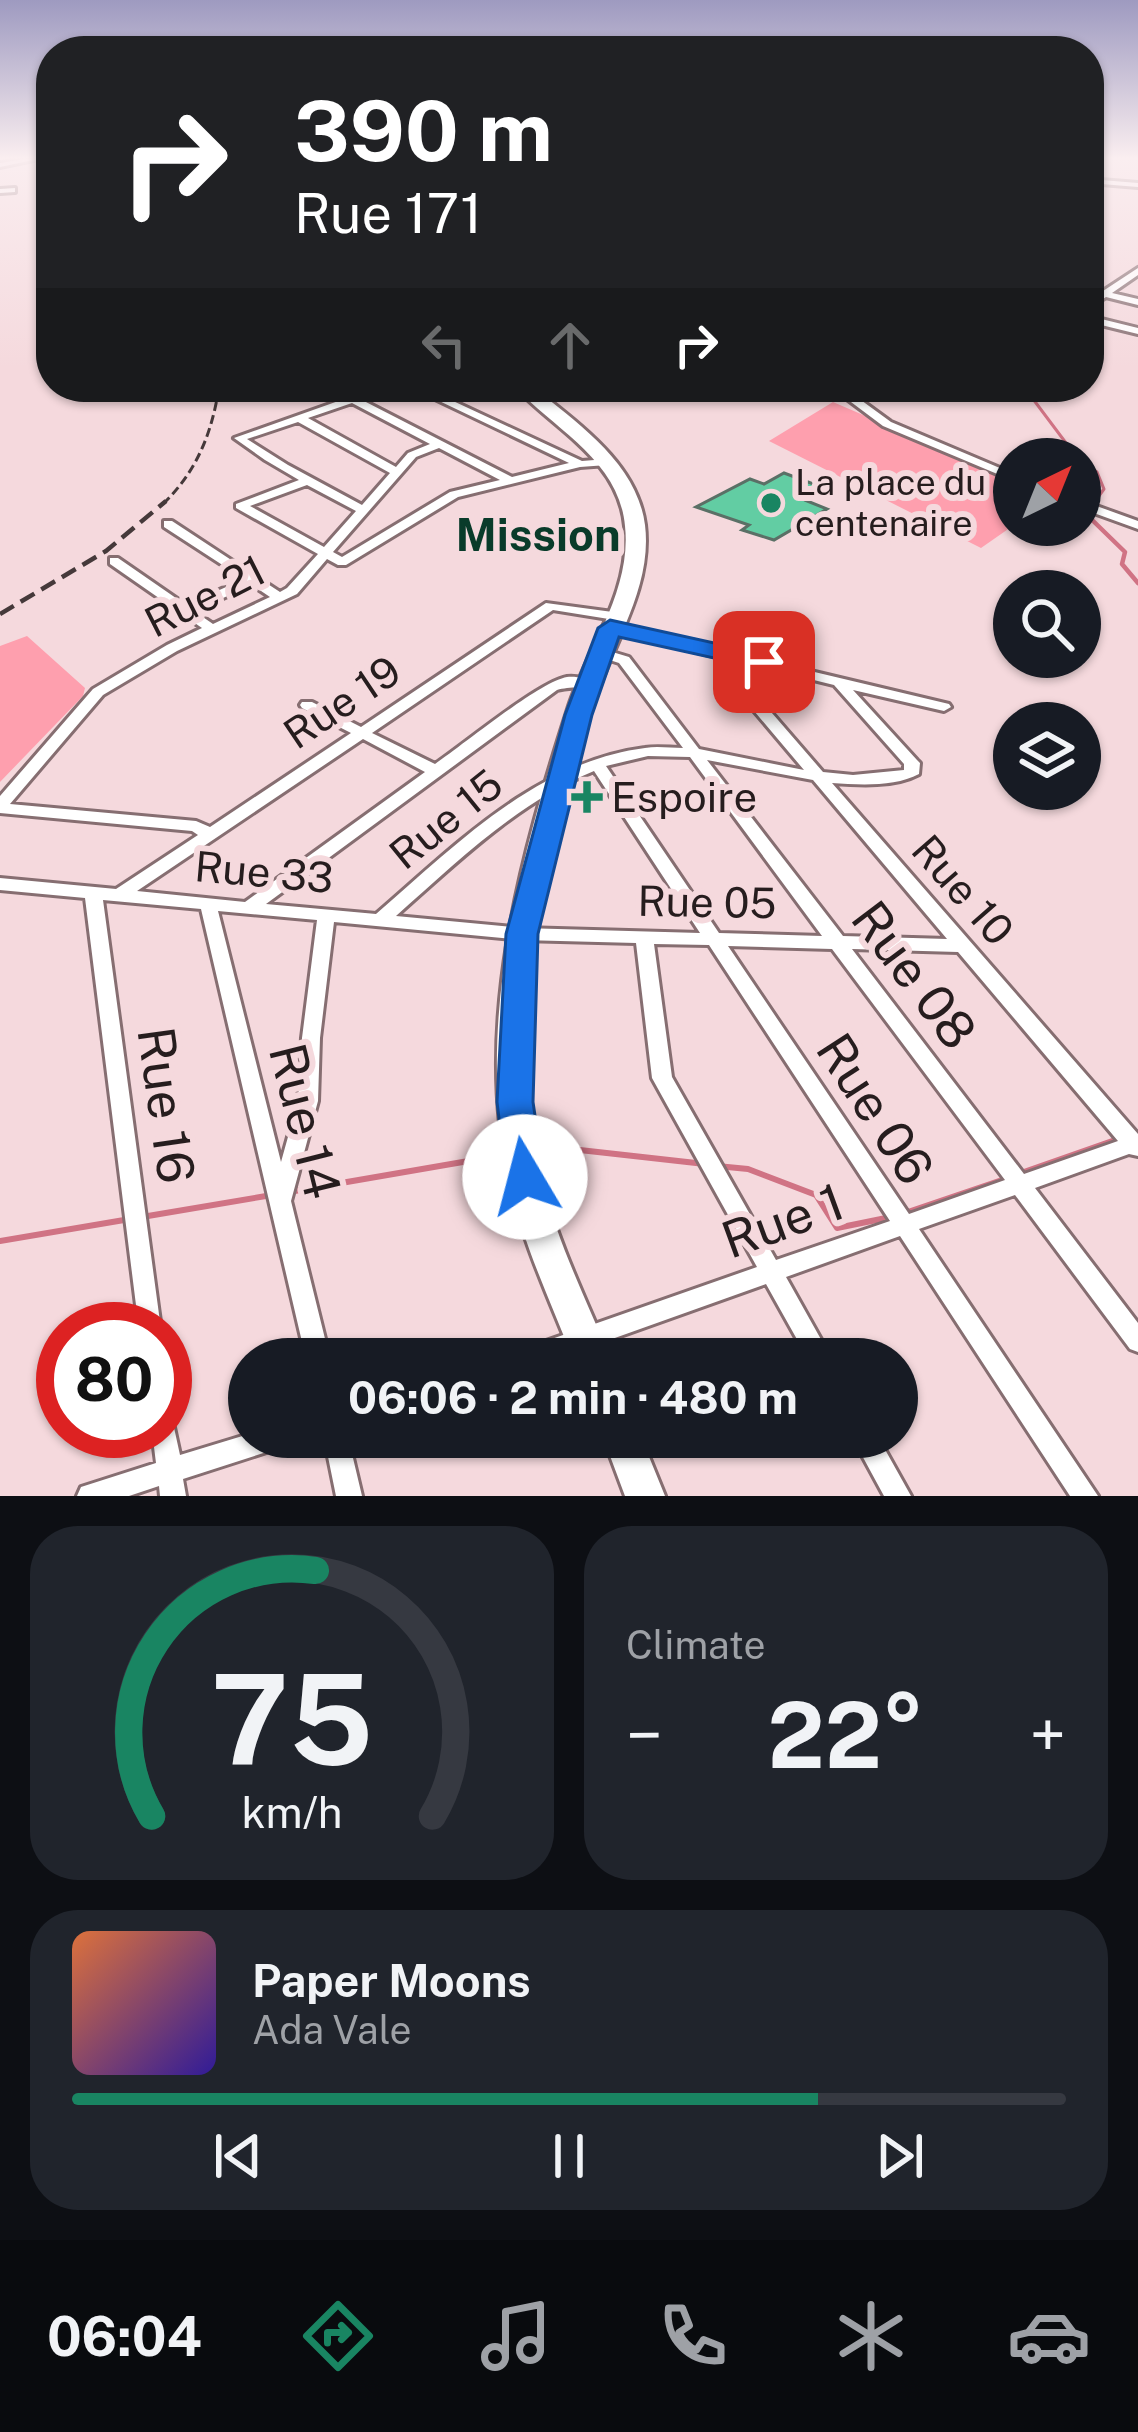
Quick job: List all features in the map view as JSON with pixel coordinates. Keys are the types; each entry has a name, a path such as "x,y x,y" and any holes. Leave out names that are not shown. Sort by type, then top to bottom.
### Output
{"highway":[{"path":"540,402 607,462 633,511 636,530 629,582 613,622 611,656 588,683 522,934 515,1102 520,1153 531,1201 583,1338"},
{"path":"630,1458 645,1496"}],"street":[{"path":"1104,295 1135,275"},
{"path":"1104,295 1138,302"},
{"path":"1104,323 1138,331"},
{"path":"347,402 239,437 289,473 311,480 362,510"},
{"path":"357,402 509,480"},
{"path":"447,402 580,464"},
{"path":"857,402 887,424 993,469"},
{"path":"299,418 397,472"},
{"name":"Rue 21","path":"0,807 98,692 292,591 412,455 440,444"},
{"path":"311,480 240,506 342,562 454,494 607,462"},
{"path":"1101,511 1138,525"},
{"path":"168,524 280,597"},
{"path":"114,561 212,629"},
{"path":"185,610 253,580"},
{"name":"Rue 19","path":"120,895 551,606 944,707"},
{"name":"Rue 10","path":"728,652 732,676 1136,1145"},
{"name":"Rue 08","path":"611,656 694,753 1138,1342"},
{"name":"Rue 15","path":"381,920 526,797 640,749 694,753 820,779 867,783 911,774 912,763 837,680"},
{"path":"249,907 552,687 570,681 588,683"},
{"path":"307,705 436,771"},
{"name":"Rue 06","path":"598,766 1085,1496"},
{"path":"0,807 196,826 210,835"},
{"name":"Rue 33","path":"0,884 522,934"},
{"name":"Rue 16","path":"93,892 147,1302"},
{"name":"Rue 14","path":"208,903 313,1338"},
{"path":"281,1199 308,1101 310,1038 326,914"},
{"name":"Rue 05","path":"522,934 963,946"},
{"path":"644,937 662,1078 808,1338"},
{"name":"Rue 1","path":"617,1338 772,1273 1136,1145"},
{"path":"89,1496 171,1483 228,1458"},
{"path":"341,1458 350,1496"},
{"path":"877,1458 898,1496"}],"shaded area":[{"path":"833,402 993,471 993,540 981,548 769,441"},
{"path":"27,636 85,688 83,696 0,782 0,646"}],"building":[{"path":"784,473 827,489 807,501 827,509 774,540 742,530 749,525 696,507 750,479 764,484"}],"waterway":[{"path":"1035,402 1062,438"},
{"path":"1101,482 1101,493"},
{"path":"1101,529 1125,552 1122,564 1138,583"},
{"path":"1021,1173 1118,1139"},
{"path":"532,1150 553,1147 705,1164"},
{"path":"289,1192 509,1154"},
{"path":"717,1166 748,1169 816,1195 837,1228 891,1217"},
{"path":"902,1214 1005,1179"},
{"path":"142,1217 272,1195"},
{"path":"0,1241 130,1219"}],"railway":[{"path":"164,502 201,450 216,402"},
{"path":"0,614 106,551 164,502"}],"place":[{"name":"La place du centenaire","path":"771,503"},
{"name":"Espoire","path":"587,797"}],"district":[{"name":"Mission","path":"538,535"}],"route":[{"path":"525,1177 515,1102 522,934 529,892 578,715 610,628 764,662"}]}
